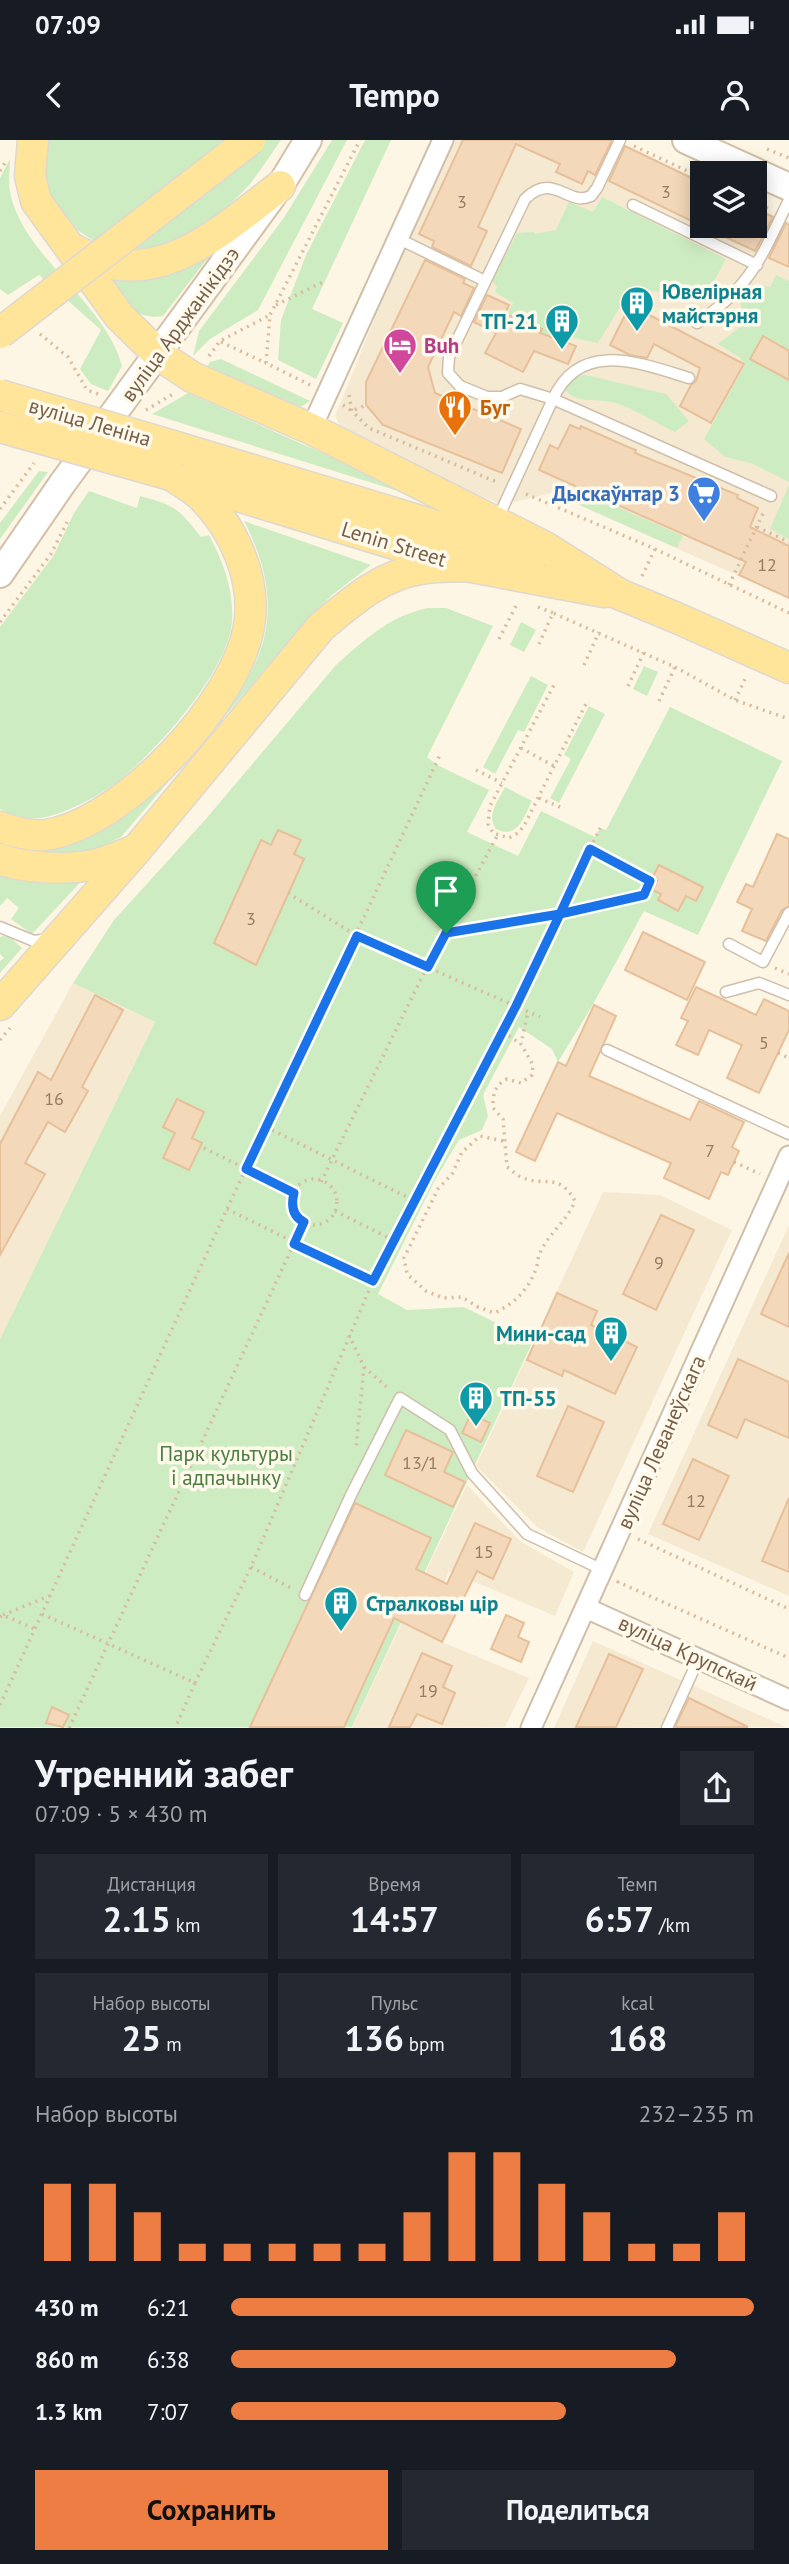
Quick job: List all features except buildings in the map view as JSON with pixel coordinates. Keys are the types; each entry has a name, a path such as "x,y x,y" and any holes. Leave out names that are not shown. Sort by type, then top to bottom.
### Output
{"main road":[{"path":"33,140 30,176 36,201 120,317 159,355 192,377 311,429 545,547 626,597"},
{"path":"0,333 250,140"},
{"name":"вуліца Арджанікідзэ","path":"0,574 62,484 159,355 280,186 308,140"},
{"path":"686,140 787,187"},
{"path":"65,244 88,257 114,263 140,265 171,260 202,244 280,186"},
{"name":"вуліца Леніна","path":"0,396 176,462"},
{"name":"вуліца Леніна","path":"0,427 176,462"},
{"path":"0,827 17,833 44,836 81,824 128,795 153,775 196,726 224,688 240,656 250,626 250,596 244,567 234,541 220,517 176,462"},
{"name":"Lenin Street","path":"176,462 470,537 543,562 789,668"},
{"name":"Lenin Street","path":"176,462 466,566 626,597"},
{"path":"9,1012 62,934 137,849 321,626 358,596 390,578 421,569 466,566"},
{"path":"0,859 11,863 56,867 97,864 137,849"}],"street":[{"path":"311,429 443,140"},
{"name":"вуліца Леванеўскага","path":"531,1727 594,1611 603,1570 782,1188 789,1156"},
{"name":"вуліца Крупскай","path":"594,1611 789,1700"}],"lane":[{"path":"620,140 591,196 578,198 549,187 536,190 525,199 449,357 448,373 460,386 487,397 502,397 520,388 553,399 771,496"},
{"path":"697,323 737,293 757,265 787,187"},
{"path":"633,205 757,265"},
{"path":"397,238 485,281"},
{"path":"470,537 485,534 496,522 553,399 569,375 596,361 630,362 689,378"},
{"path":"729,944 763,962 789,913"},
{"path":"0,927 34,941 62,934"},
{"path":"726,992 759,983 789,995"},
{"path":"607,1050 789,1134"},
{"path":"305,1595 400,1398 450,1430 472,1473 527,1534 603,1570"},
{"path":"667,1727 699,1657"}],"path":[{"path":"266,363 270,315 360,140"},
{"path":"620,140 690,172"},
{"path":"275,305 325,281"},
{"path":"39,334 68,358 87,390"},
{"path":"220,341 328,395 352,411 369,428 655,549 789,613"},
{"path":"349,392 352,411"},
{"path":"352,411 366,405"},
{"path":"729,585 771,496"},
{"path":"0,622 51,554 72,512"},
{"path":"757,527 789,542"},
{"path":"626,597 655,549"},
{"path":"499,639 519,600 511,598"},
{"path":"530,604 644,652 735,700 789,719"},
{"path":"539,644 553,612"},
{"path":"584,665 599,632"},
{"path":"628,687 644,652"},
{"path":"659,701 675,667"},
{"path":"555,683 490,806 487,819 490,830 497,836 509,838 518,833 539,798 588,700"},
{"path":"521,748 554,766"},
{"path":"0,1705 227,1209 442,753"},
{"path":"476,770 502,783"},
{"path":"539,798 562,808"},
{"path":"175,1727 251,1567 373,1281 503,1032 600,828"},
{"path":"321,1182 428,967 497,836"},
{"path":"446,933 560,914 644,895 650,881 590,849"},
{"path":"288,893 357,936 540,1017"},
{"path":"521,1044 528,1011"},
{"path":"0,1040 9,1012"},
{"path":"503,1032 521,1044 533,1065 532,1075 521,1083 507,1079 498,1084 493,1094 493,1108 503,1119 507,1167 522,1178 555,1181 568,1190 575,1202 569,1216 553,1232 540,1252 536,1267 521,1296 494,1313 461,1297 443,1298 426,1291 407,1274 404,1258 438,1189 452,1174 462,1152 480,1136 503,1141"},
{"path":"778,1053 789,1058"},
{"path":"266,1128 415,1201"},
{"path":"204,1148 294,1193"},
{"path":"734,1162 756,1173"},
{"path":"308,1180 321,1182 329,1184 334,1190 337,1204 326,1222 311,1225 298,1219 292,1207 294,1193 308,1180"},
{"path":"227,1209 373,1281"},
{"path":"335,1211 394,1241"},
{"path":"69,1727 304,1222"},
{"path":"349,1335 365,1367 400,1398"},
{"path":"355,1457 365,1367"},
{"path":"635,1538 789,1609"},
{"path":"251,1567 305,1595"},
{"path":"594,1611 618,1582 789,1658"},
{"path":"1,1616 51,1595"},
{"path":"42,1614 195,1683"},
{"path":"1,1616 35,1629"}],"shaded area":[{"path":"453,140 613,140 690,175 690,238 767,238 767,212 789,222 789,598 551,493 502,505 345,437 335,416 413,224"},
{"path":"73,983 155,1022 0,1339 0,1116"},
{"path":"603,1192 660,1195 732,1230 583,1552 537,1527 476,1466"},
{"path":"789,1225 789,1596 648,1534"},
{"path":"467,1485 520,1541 574,1572 555,1616 449,1571 444,1583 407,1624 442,1642 529,1678 505,1727 352,1728"},
{"path":"593,1641 786,1727 554,1728"}],"green space":[{"path":"48,140 281,140 250,184 213,219 179,243 144,251 120,249 97,242 76,229 60,211 49,190 45,166"},
{"path":"332,140 347,140 258,310 210,339 193,356 199,331 283,219"},
{"path":"365,140 391,140 312,309 343,323 316,379 278,360 281,320 306,255"},
{"path":"10,159 10,192 30,237 99,320 113,342 122,366 108,391 91,384 80,369 101,330 39,275 8,295 0,289 0,178"},
{"path":"602,197 726,259 711,287 670,294 632,287 598,343 555,334 545,352 499,330 513,303 495,292 497,287 492,281 517,233 535,234 556,230 569,202 593,212"},
{"path":"211,254 163,316 153,317 135,311 101,275 158,276 183,269"},
{"path":"776,275 789,281 789,482 751,463 725,457 704,439 745,365 741,358 718,344 744,324 740,299 756,285 770,287"},
{"path":"221,359 310,401 291,413 203,372 210,362"},
{"path":"586,375 666,394 689,421 675,432 623,406 608,401 574,397 563,388 575,376"},
{"path":"188,393 427,500 152,414"},
{"path":"39,471 48,472 0,539 0,523"},
{"path":"789,485 789,539 770,529"},
{"path":"572,487 683,536 677,548 566,499"},
{"path":"89,491 137,508 140,496 161,502 181,514 201,537 209,535 227,576 231,598 232,621 228,641 219,662 190,707 137,765 113,785 75,807 46,817 22,817 0,809 0,627 54,555 74,513"},
{"path":"244,521 371,565 332,595 309,618 121,837 96,849 67,856 0,850 0,841 34,848 206,726 221,713 239,690 253,668 267,621 264,573"},
{"name":"Парк культуры і адпачынку","path":"428,608 446,608 493,626 427,757 437,765 489,790 467,832 518,856 541,811 595,837 600,828 606,830 670,707 782,761 698,935 644,911 558,1062 552,1049 519,1027 483,1095 488,1116 482,1130 459,1140 435,1180 378,1294 407,1310 464,1307 533,1341 352,1727 0,1727 0,1339 155,1022 73,983 114,920 205,820 336,665 390,623 402,616"},
{"path":"521,622 536,630 524,652 510,645"},
{"path":"644,666 658,672 647,696 633,689"},
{"path":"531,676 548,685 524,732 518,730 495,774 483,767"},
{"path":"589,706 605,714 559,803 550,798 571,759 564,755"},
{"path":"505,787 532,801 523,820 509,832 496,829 492,818"},
{"path":"0,870 89,873 32,934 11,919 19,908 7,898 0,906"},
{"path":"0,937 11,938 22,948 0,973 0,961 4,958 0,954"}],"place":[{"name":"Ювелірная майстэрня","path":"637,333"},
{"name":"ТП-21","path":"562,351"},
{"name":"Buh","path":"400,375"},
{"name":"Буг","path":"455,437"},
{"name":"Дыскаўнтар 3","path":"704,523"},
{"name":"Мини-сад","path":"611,1363"},
{"name":"ТП-55","path":"476,1428"},
{"name":"Стралковы цір","path":"341,1633"}],"route":[{"path":"446,933 428,967 357,936 246,1169 294,1193 292,1207 298,1219 304,1222 294,1244 373,1281 516,1006 560,914 644,895 650,881 590,849 560,914 446,933"}]}
